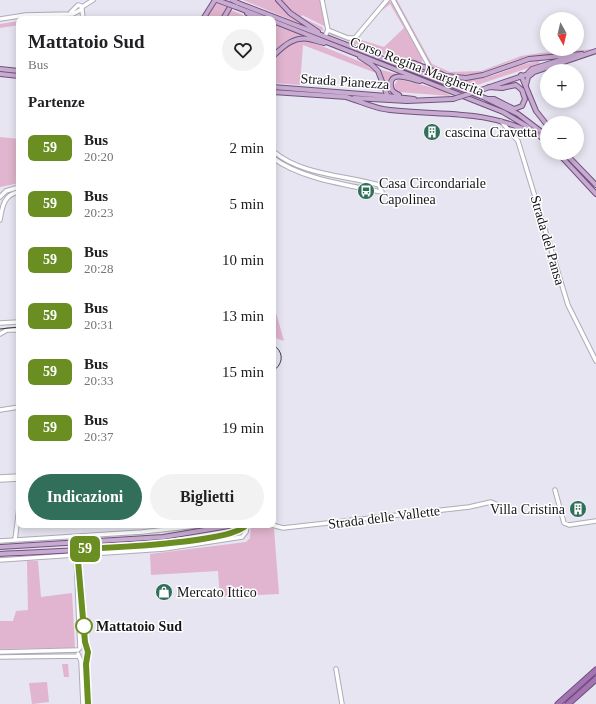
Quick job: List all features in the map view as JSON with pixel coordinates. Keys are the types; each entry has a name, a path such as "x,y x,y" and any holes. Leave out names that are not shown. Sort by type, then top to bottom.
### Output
{"highway":[{"path":"558,704 596,670"},
{"path":"568,704 596,679"}],"main road":[{"path":"205,16 216,0 259,16"},
{"path":"278,0 290,13 325,36"},
{"path":"225,16 234,1"},
{"name":"Corso Regina Margherita","path":"234,1 273,16"},
{"path":"241,9 251,16"},
{"name":"Corso Regina Margherita","path":"276,17 485,98 518,114 540,134"},
{"name":"Corso Regina Margherita","path":"276,22 503,112 540,135"},
{"path":"276,53 284,46 296,39 309,39 330,44"},
{"path":"584,54 595,52"},
{"path":"554,64 595,52"},
{"path":"358,55 376,69 388,98"},
{"path":"380,58 422,66 446,76 472,77 538,58 560,56"},
{"path":"553,64 576,56"},
{"path":"538,58 541,59 543,64"},
{"name":"Strada Pianezza","path":"276,87 358,93 380,95 388,98 436,101 453,99 540,69"},
{"path":"0,70 16,71"},
{"path":"526,90 527,79 531,73"},
{"path":"0,74 16,76"},
{"path":"521,75 526,90 540,116"},
{"path":"403,97 395,94 391,89 391,83 395,77 401,76 428,82"},
{"path":"485,98 494,99 514,109 520,107 524,101 522,90 516,85 502,88 488,87"},
{"path":"380,95 383,93 384,87"},
{"name":"Strada Pianezza","path":"276,92 356,99 403,97 414,100"},
{"path":"358,93 356,99 389,110 481,116 500,120 540,136"},
{"path":"568,160 577,165"},
{"path":"568,160 596,194"},
{"path":"573,160 596,185"},
{"path":"0,547 163,537 217,528"},
{"path":"1,554 77,552 167,543 237,532 243,528"}],"street":[{"path":"21,16 69,14 79,10 92,0"},
{"path":"322,0 328,30 325,36"},
{"name":"Corso Regina Margherita","path":"328,30 348,38 355,38 387,0"},
{"name":"Corso Regina Margherita","path":"393,0 431,70"},
{"path":"79,10 82,16"},
{"path":"0,20 16,17"},
{"name":"Corso Regina Margherita","path":"422,66 425,58"},
{"name":"Strada del Pansa","path":"500,120 518,141 568,305 596,361"},
{"path":"276,153 286,160 303,167 380,186 382,192 304,174 286,167 276,160"},
{"path":"0,197 6,191 16,188"},
{"path":"0,220 4,202 9,196 16,193"},
{"path":"0,323 16,322"},
{"path":"0,333 7,330 16,330"},
{"path":"0,410 16,407"},
{"path":"0,478 16,478"},
{"path":"555,490 564,523 569,525 596,521"},
{"name":"Strada delle Vallette","path":"276,526 283,528 469,507 491,502 496,504"},
{"path":"15,540 16,528"},
{"path":"0,541 180,528"},
{"path":"0,560 77,552 164,549 242,537 246,532 247,528"},
{"path":"76,536 86,648 88,652 88,704"},
{"path":"167,543 202,544"},
{"path":"77,552 75,560 79,657 83,704"},
{"path":"1,554 28,558"},
{"path":"0,652 86,648"},
{"path":"0,657 87,657"},
{"path":"336,669 342,704"}],"shaded area":[{"path":"216,0 232,0 224,16 206,16"},
{"path":"243,0 275,0 288,14 303,25"},
{"path":"280,0 320,0 326,27 302,15 301,17 322,27 324,31 306,22"},
{"path":"394,0 397,0 432,64 450,72 481,71 521,56 540,53 540,56 515,60 472,74 461,75 447,73 431,68"},
{"path":"392,1 423,58 421,64 385,55 329,34 334,33 352,41 365,27 358,39 384,47 404,28 390,4 380,12 388,2"},
{"path":"231,10 245,16 228,16"},
{"path":"16,21 16,25 0,28 0,24"},
{"path":"276,25 305,36 289,41 276,52"},
{"path":"307,40 366,64 376,73 303,45 300,85 276,83 276,56 293,44"},
{"path":"539,61 540,64 468,88 407,65 422,68 458,80 467,80 494,75"},
{"path":"378,69 397,74 389,81 389,88 387,88"},
{"path":"398,79 442,90 451,96 398,92 394,86"},
{"path":"0,137 16,139 16,184 0,187"},
{"path":"276,313 284,341 276,338"},
{"path":"251,528 274,529 279,594 220,597 218,571 151,575 150,554 246,542 250,538"},
{"path":"27,561 38,561 41,597 72,593 75,648 0,649 0,621 13,621 16,611 28,610"},
{"path":"62,664 68,664 69,677 64,677"},
{"path":"47,682 49,702 32,704 29,683"}],"tram line":[{"path":"0,329 16,327"},
{"path":"276,347 281,354 281,361 276,369"}],"bus line":[{"name":"59","path":"88,704 86,664 88,652 85,642 77,549 194,540 237,532 243,528"}],"place":[{"name":"cascina Cravetta","path":"432,132"},
{"name":"Casa Circondariale Capolinea","path":"366,191"},
{"name":"Villa Cristina","path":"578,509"},
{"name":"Mercato Ittico","path":"164,592"},
{"name":"Mattatoio Sud","path":"84,626"}]}
